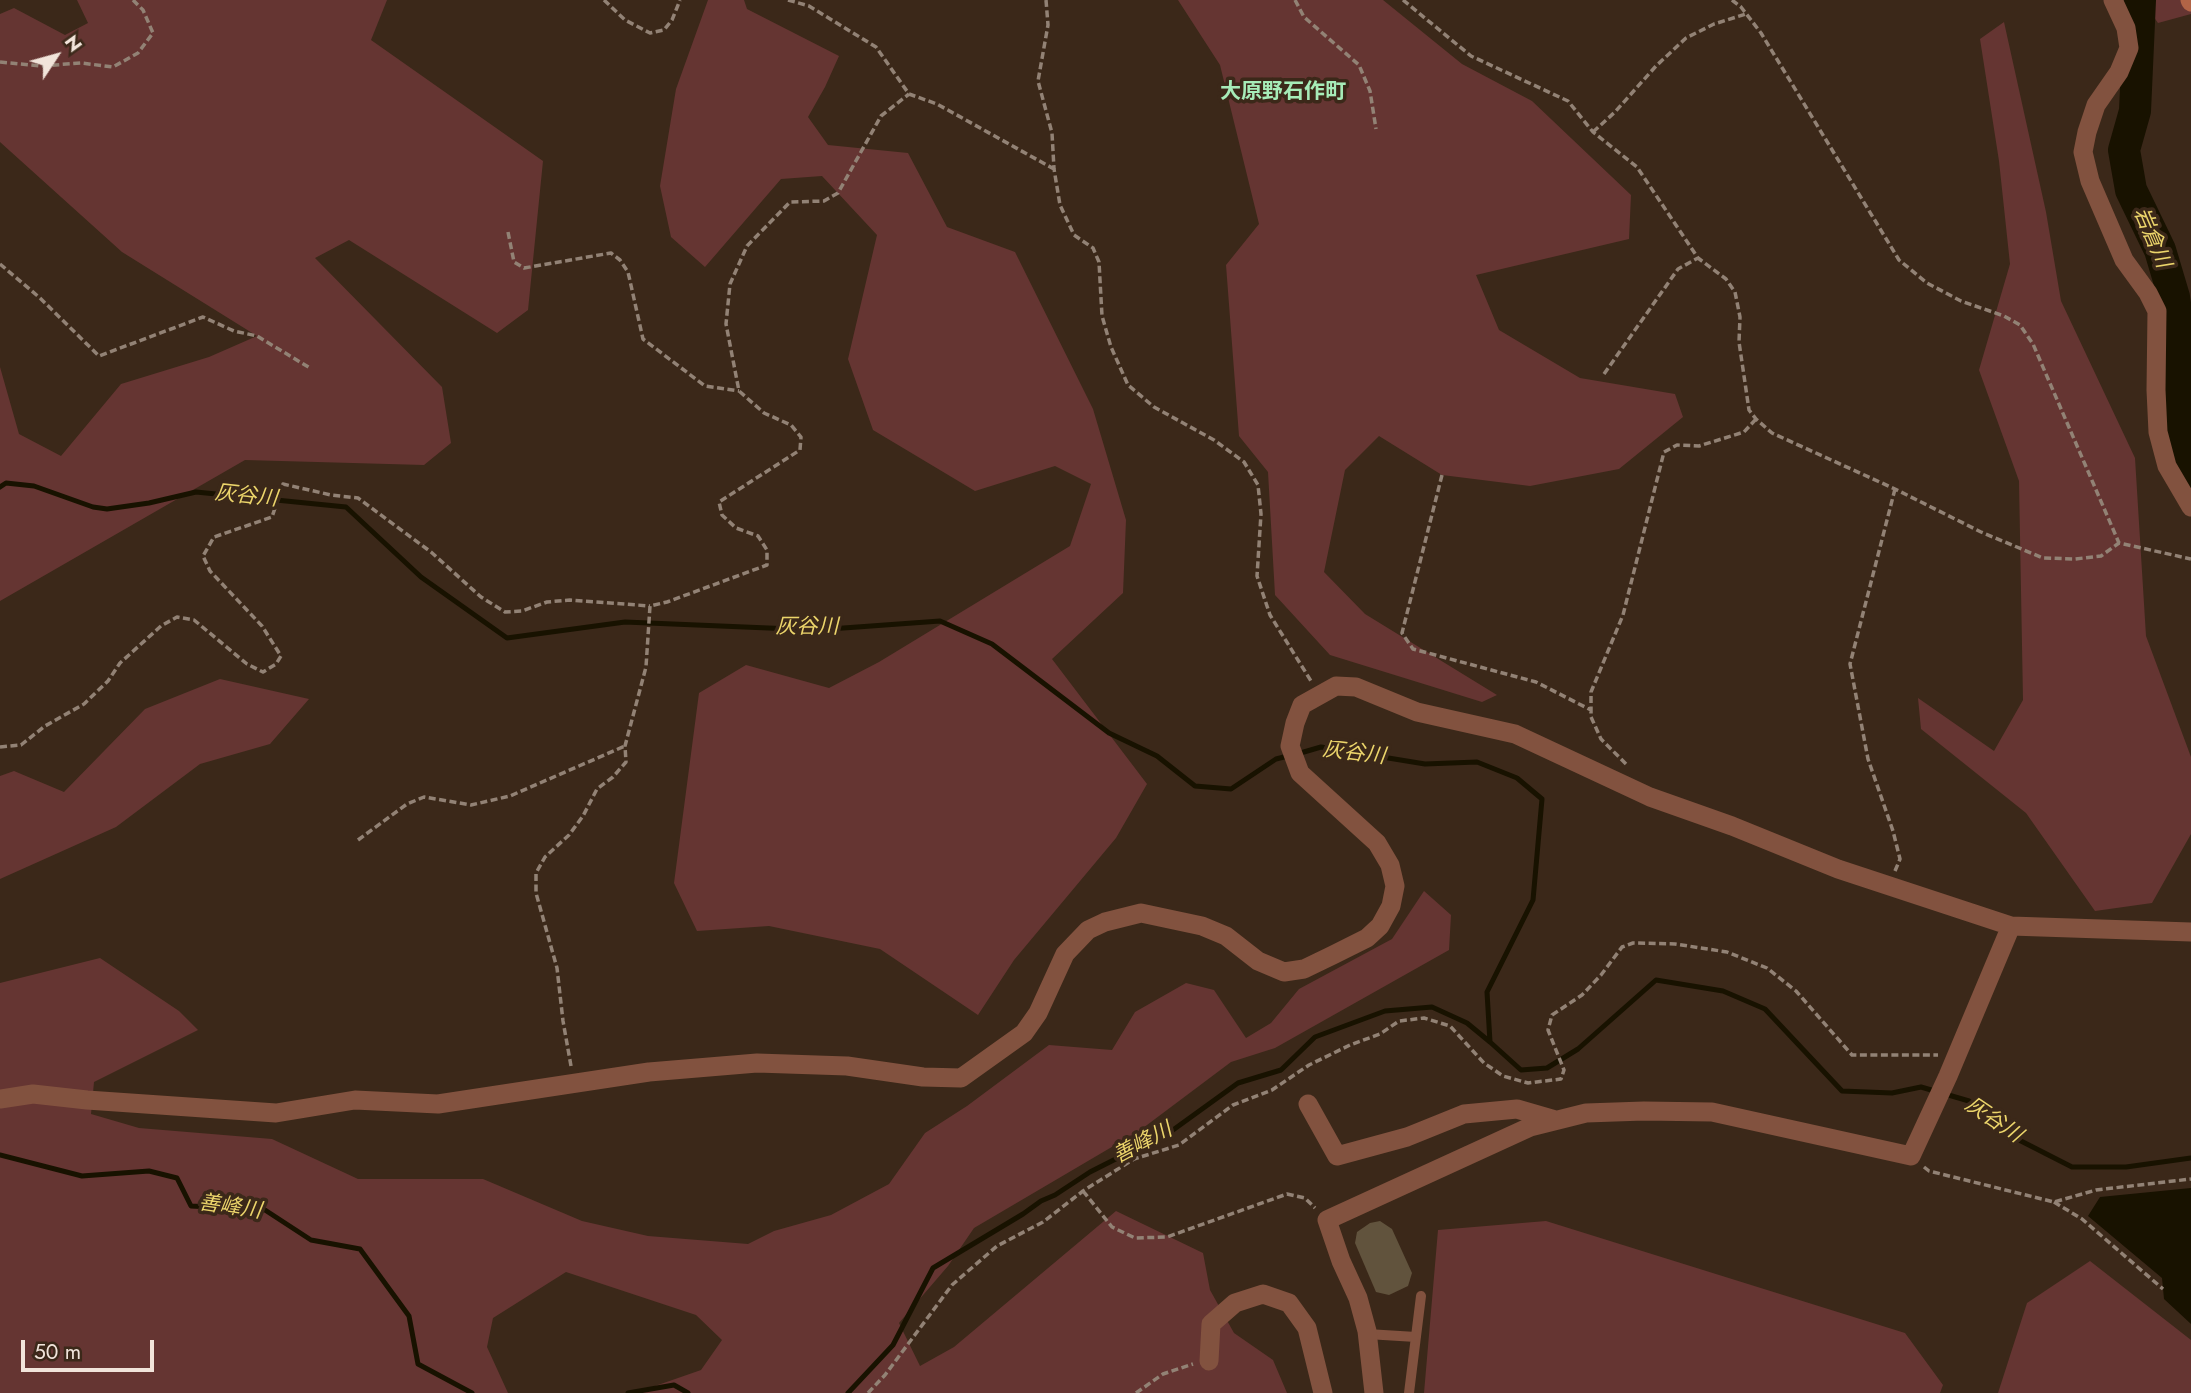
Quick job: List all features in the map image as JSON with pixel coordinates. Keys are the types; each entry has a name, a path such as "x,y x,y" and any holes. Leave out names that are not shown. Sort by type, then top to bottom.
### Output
{"street":[{"path":"2113,0 2126,29 2129,48 2119,72 2096,105 2083,152 2090,181 2124,260 2148,293 2157,311 2158,432 2167,466 2191,507"},
{"path":"0,1099 33,1094 276,1113 355,1100 438,1104 649,1072 757,1063 847,1066 923,1077 961,1078 1024,1033 1038,1013 1065,954 1088,930 1105,922 1141,913 1202,926 1226,936 1258,961 1284,972 1304,969 1367,938 1380,926 1391,906 1395,886 1390,865 1377,843 1300,773 1290,746 1302,705 1336,686 1356,687 1418,712 1515,734 1650,797 1838,869 2011,926 2191,932"},
{"path":"1374,1393 1367,1334 1357,1298 1340,1261 1327,1220 1530,1127 1586,1114 1712,1112 1911,1156 2011,926"},
{"path":"1308,1104 1337,1156 1407,1137 1464,1114 1517,1109 1557,1121"},
{"path":"1209,1361 1211,1324 1235,1303 1263,1294 1289,1303 1307,1328 1322,1393"}],"lane":[{"path":"1409,1393 1421,1297"},
{"path":"1367,1334 1416,1337"}],"path":[{"path":"0,62 41,66 81,63 113,67 138,53 153,33 144,10 132,0"},
{"path":"604,0 625,20 650,33 664,30 672,20 680,0"},
{"path":"788,0 809,6 877,47 909,94 937,104 1054,169"},
{"path":"1046,0 1048,24 1038,81 1052,133 1060,205 1074,234 1093,248 1099,262 1102,316 1111,347 1128,385 1154,407 1214,440 1244,462 1258,485 1261,514 1257,576 1270,615 1320,695"},
{"path":"1295,0 1304,17 1359,65 1370,91 1376,129"},
{"path":"1403,0 1471,56 1568,101 1593,132 1637,167 1698,258 1726,279 1735,292 1749,410 1772,433 1895,489 1980,532 2042,558 2075,559 2101,556 2119,543 2191,559"},
{"path":"1732,0 1761,33 1899,260 1927,283 1961,300 2004,316 2020,326 2033,344 2119,543"},
{"path":"1593,132 1686,38 1714,24 1746,14"},
{"path":"739,391 726,324 730,284 747,246 790,202 824,201 838,193 881,116 909,94"},
{"path":"0,747 21,745 45,726 84,704 108,681 120,663 161,626 177,617 194,620 247,664 263,672 276,664 281,656 262,626 210,571 203,555 214,537 272,517 283,484 358,498 431,552 481,597 505,612 522,611 547,602 570,600 650,606 767,565 767,550 758,536 736,528 722,515 719,502 800,450 801,437 791,425 764,413 739,391 705,386 643,339 628,272 611,253 524,268 514,261 508,232"},
{"path":"1604,374 1678,269 1698,258"},
{"path":"0,264 40,298 99,356 202,317 234,331 257,336 310,368"},
{"path":"1633,768 1623,762 1601,739 1591,717 1591,692 1623,615 1664,452 1676,445 1699,446 1744,432 1756,419"},
{"path":"1442,475 1402,633 1413,649 1536,682 1591,710"},
{"path":"1889,886 1900,859 1868,759 1850,664 1895,489"},
{"path":"575,1082 563,1021 557,968 536,893 536,873 545,857 569,835 583,816 597,789 613,777 626,762 625,746 646,667 650,606"},
{"path":"358,840 407,804 425,797 471,805 510,796 625,746"},
{"path":"868,1393 952,1285 997,1246 1043,1222 1083,1191 1134,1159 1179,1145 1233,1105 1272,1090 1309,1065 1350,1045 1381,1034 1399,1021 1424,1018 1450,1027 1484,1063 1503,1076 1528,1083 1561,1079 1564,1070 1548,1030 1552,1015 1582,995 1622,947 1633,943 1675,944 1727,952 1767,968 1796,990 1852,1055 1957,1055"},
{"path":"1911,1156 1929,1171 2054,1202 2082,1219 2163,1289"},
{"path":"2054,1202 2096,1190 2191,1179"},
{"path":"1083,1191 1112,1227 1135,1238 1167,1237 1287,1195 1305,1198 1327,1220"},
{"path":"1136,1393 1163,1374 1182,1366 1209,1361"}],"shaded area":[{"path":"77,0 387,0 371,40 543,161 528,310 497,333 349,240 315,258 442,387 451,443 424,465 245,460 0,601 0,367 19,434 61,456 121,384 209,357 257,336 122,252 0,142 0,14 14,8 65,35 88,23"},
{"path":"708,0 744,0 747,9 839,56 808,117 828,145 908,153 947,227 1015,252 1093,409 1126,520 1123,593 1052,659 1147,784 1116,838 1014,960 978,1015 880,949 769,926 697,931 674,883 699,693 746,665 829,688 879,662 1070,546 1091,484 1055,466 975,491 873,430 848,359 877,235 822,176 781,179 705,267 671,237 660,186 676,89"},
{"path":"1178,0 1383,0 1462,64 1532,101 1631,195 1629,239 1476,275 1499,330 1580,378 1675,394 1683,417 1619,469 1530,486 1442,475 1379,436 1345,470 1324,572 1365,614 1497,695 1482,702 1330,655 1275,595 1268,472 1239,436 1226,265 1259,224 1220,65"},
{"path":"2142,0 2191,0 2191,14 2158,23"},
{"path":"2004,22 2046,212 2061,301 2135,458 2146,636 2191,757 2191,834 2152,903 2095,911 2026,813 1921,729 1918,698 1994,751 2023,700 2019,481 1979,370 2010,264 1999,161 1980,39"},
{"path":"220,679 309,699 270,744 200,764 116,827 0,879 0,776 14,771 64,792 145,709"},
{"path":"1424,891 1451,915 1449,950 1275,1048 1231,1062 1139,1131 974,1228 948,1266 899,1323 920,1366 954,1347 1116,1211 1203,1253 1210,1290 1234,1333 1273,1360 1287,1393 635,1393 701,1370 722,1340 696,1315 566,1272 493,1318 487,1347 508,1393 0,1393 0,983 100,958 179,1011 198,1030 94,1082 91,1114 139,1128 272,1139 358,1179 483,1179 582,1221 648,1236 748,1244 774,1231 831,1215 889,1184 925,1133 967,1106 1049,1045 1112,1050 1135,1012 1186,983 1214,990 1246,1038 1271,1023 1299,989 1392,939"},
{"path":"2191,1188 2191,1324 2164,1299 2162,1278 2088,1216 2100,1197"},
{"path":"1546,1221 1905,1333 1943,1385 1940,1393 1424,1393 1438,1230"},
{"path":"2090,1261 2191,1340 2191,1393 1998,1393 2027,1303"}],"building":[{"path":"1380,1221 1392,1229 1412,1273 1408,1286 1389,1295 1376,1292 1355,1243 1357,1232 1370,1223"}],"waterway":[{"name":"岩倉川","path":"2140,0 2135,111 2124,150 2131,190 2160,250 2174,297 2180,337 2181,455 2191,475"},
{"name":"灰谷川","path":"0,487 6,483 34,486 93,507 107,509 196,492 346,507 421,577 507,638 625,622 816,630 940,621 992,644 1109,733 1157,756 1195,786 1231,789 1276,759 1288,756"},
{"name":"灰谷川","path":"1297,754 1321,747 1425,764 1477,762 1517,778 1542,799 1533,900 1487,992 1490,1042 1521,1070 1547,1068 1578,1049 1656,980 1723,991 1765,1009 1842,1091 1892,1093 1921,1087 1969,1101 2019,1140 2072,1167 2126,1167 2191,1158"},
{"name":"善峰川","path":"848,1393 893,1345 933,1268 1090,1172 1173,1130 1238,1083 1281,1070 1315,1037 1385,1011 1432,1007 1467,1023 1490,1042"},
{"name":"善峰川","path":"0,1155 82,1176 149,1171 177,1178 191,1206 265,1210 311,1240 360,1249 409,1316 418,1364 472,1393"},
{"name":"善峰川","path":"628,1393 674,1385 688,1393"}],"district":[{"name":"大原野石作町","path":"1283,93"}]}
